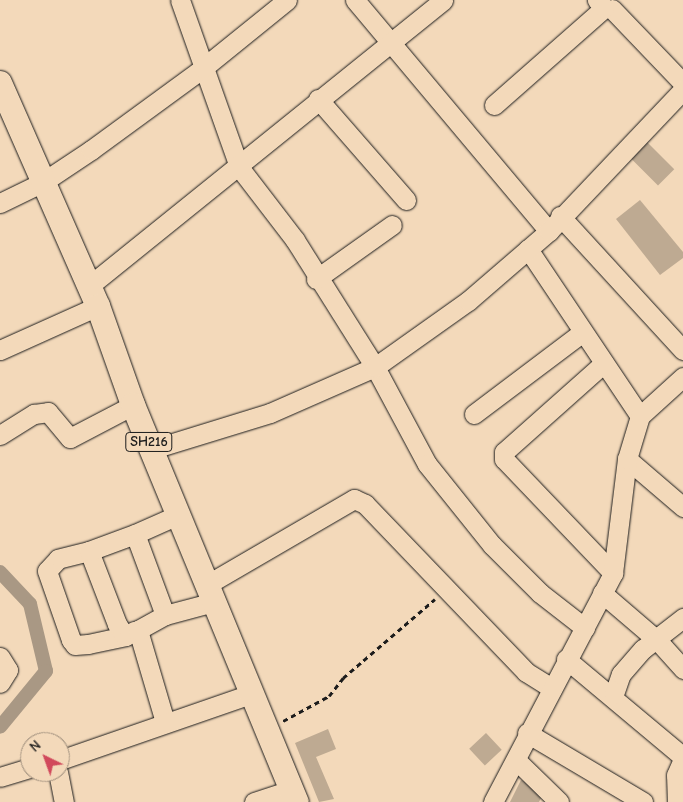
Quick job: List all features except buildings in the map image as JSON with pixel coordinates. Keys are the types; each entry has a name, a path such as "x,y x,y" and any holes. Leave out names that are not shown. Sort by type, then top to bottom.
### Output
{"main road":[{"name":"SH216","path":"0,83 93,296 133,405 180,514 294,796"}],"street":[{"path":"180,0 239,167 295,240 316,278 375,368 427,464 452,498 540,594 585,628"},
{"path":"0,203 43,182 203,68 287,0"},
{"path":"355,0 395,43 549,231"},
{"path":"0,350 93,296 318,99 395,43 444,0"},
{"path":"494,105 604,8 604,5 683,84"},
{"path":"153,449 270,413 375,368 468,301 549,231 560,216 683,90"},
{"path":"318,99 406,200"},
{"path":"560,216 683,350"},
{"path":"316,278 392,225"},
{"path":"528,249 640,416"},
{"path":"474,414 583,332"},
{"path":"604,363 504,452 504,459 613,573"},
{"path":"493,802 516,760 526,733 585,628 613,573 627,459 640,416 683,377"},
{"path":"0,435 34,414 48,412 70,438 133,405"},
{"path":"627,459 683,507"},
{"path":"180,514 136,534 88,551 58,559 48,571 71,640 75,645 88,644 132,633 211,593 354,499 365,504 442,590 458,598 526,672 552,688"},
{"path":"136,534 165,615"},
{"path":"88,551 132,633 165,722"},
{"path":"602,593 658,640 683,670"},
{"path":"614,694 621,674 643,649 658,640 683,618"},
{"path":"0,657 8,670 0,683"},
{"path":"566,659 614,694 683,758 676,775 677,802"},
{"path":"70,756 252,693"},
{"path":"526,733 643,802"},
{"path":"516,760 559,802"},
{"path":"0,777 20,771"},
{"path":"60,782 64,802"},
{"path":"254,802 294,796"}],"path":[{"path":"266,728 309,710 329,696 343,678 442,590"}],"waterway":[{"path":"0,572 30,604 46,671 0,727"}]}
